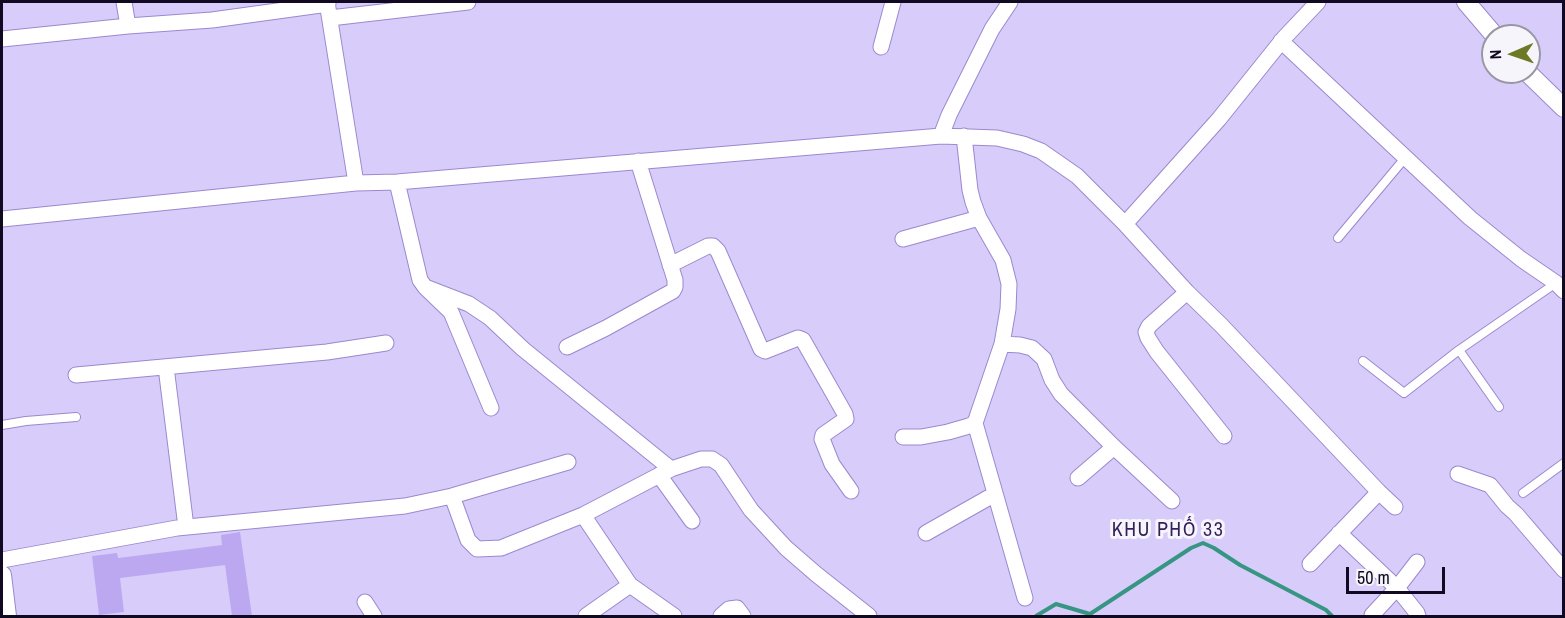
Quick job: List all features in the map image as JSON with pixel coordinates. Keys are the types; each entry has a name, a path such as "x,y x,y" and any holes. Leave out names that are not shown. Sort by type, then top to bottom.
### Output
{"street":[{"path":"124,2 128,26"},
{"path":"2,39 328,8 468,2"},
{"path":"881,47 893,2"},
{"path":"941,136 949,115 992,29 1010,2"},
{"path":"1125,224 1219,119 1281,41 1318,2"},
{"path":"1466,2 1485,24"},
{"path":"328,8 356,183"},
{"path":"1281,41 1470,218 1560,287"},
{"path":"1541,83 1560,99"},
{"path":"2,219 356,183 397,182 941,136 997,138 1023,144 1041,152 1077,176 1395,507"},
{"path":"964,136 970,190 978,218 1003,260 1009,284 1008,309 1002,344 975,423 1025,598"},
{"path":"567,347 673,291 675,287 675,280 638,161"},
{"path":"397,182 420,280 451,312 491,408"},
{"path":"903,239 978,218"},
{"path":"670,265 708,246 713,246 718,250 761,349 765,351 798,338 803,340 846,414 846,419 823,435 822,439 832,464 852,491"},
{"path":"425,287 469,304 490,318 665,472 692,521"},
{"path":"1187,292 1149,326 1146,332 1157,352 1224,436"},
{"path":"76,375 327,352 386,343"},
{"path":"1002,344 1032,348 1044,359 1052,380 1061,394 1172,501"},
{"path":"166,367 186,528"},
{"path":"903,437 921,437 948,432 975,423"},
{"path":"1078,478 1114,447"},
{"path":"452,496 468,540 477,549 501,548 583,515 665,472 701,459 712,459 721,465 752,510 786,548 869,616"},
{"path":"2,560 186,528 405,506 452,496 568,462"},
{"path":"1458,474 1490,485 1563,570"},
{"path":"1310,564 1379,492"},
{"path":"926,533 995,494"},
{"path":"583,515 630,585 674,616"},
{"path":"1339,533 1397,588 1418,616"},
{"path":"1372,615 1417,562"},
{"path":"2,575 8,616"},
{"path":"586,616 630,585"},
{"path":"364,602 374,616"},
{"path":"722,616 729,609 737,608 743,616"}],"lane":[{"path":"1338,238 1405,158"},
{"path":"1364,361 1404,393 1459,351 1560,287"},
{"path":"1459,351 1499,407"},
{"path":"2,425 76,417"},
{"path":"1523,493 1563,463"}],"building":[{"path":"240,532 252,616 232,616 225,565 120,578 124,612 99,615 92,556 117,553 118,558 222,545 221,535"}],"waterway":[{"path":"1036,616 1056,604 1090,614 1191,548 1203,543 1326,610 1332,616"}],"district":[{"name":"KHU PHỐ 33","path":"1168,531"}]}
